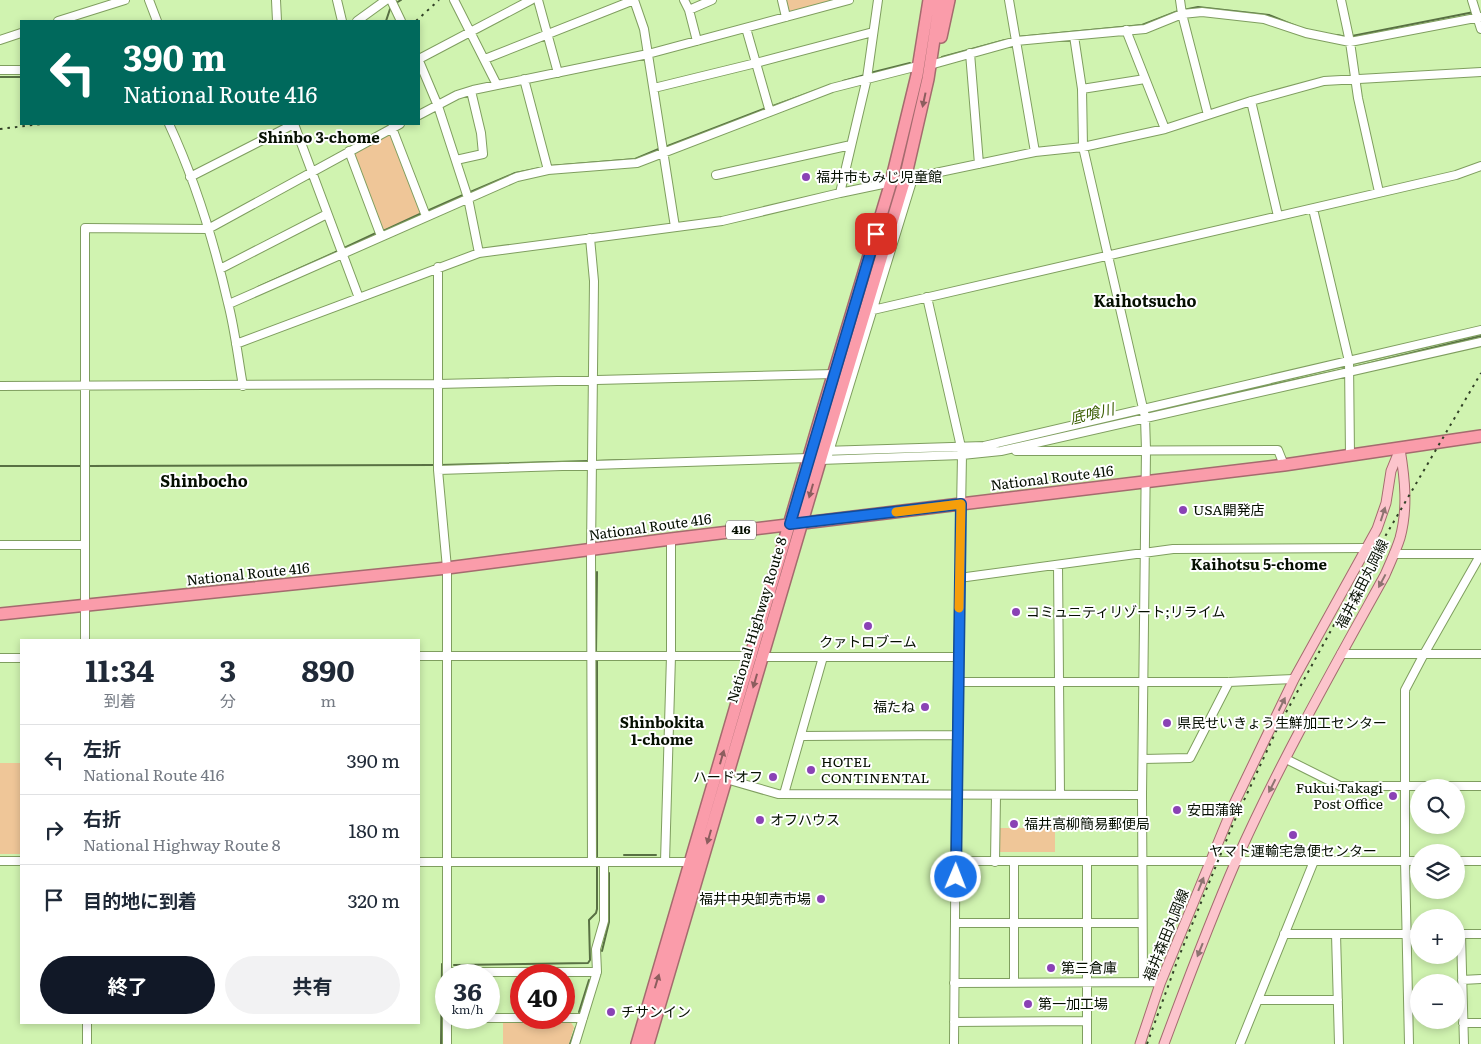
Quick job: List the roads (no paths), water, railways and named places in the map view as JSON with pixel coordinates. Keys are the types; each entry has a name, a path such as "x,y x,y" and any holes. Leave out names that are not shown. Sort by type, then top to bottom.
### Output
{"highway":[{"path":"917,69 916,41 921,0"},
{"name":"National Highway Route 8","path":"648,1044 726,779 790,524 822,456 834,374 891,182 917,69 929,0"},
{"name":"National Highway Route 8","path":"638,1044 691,862 802,523 909,178 940,0"},
{"path":"930,65 942,33 949,0"},
{"name":"National Route 416","path":"0,614 447,568 790,524 1284,465 1481,436"}],"main road":[{"name":"福井森田丸岡線","path":"1140,1044 1160,984 1234,804 1294,679 1383,516 1391,470 1400,449"},
{"name":"福井森田丸岡線","path":"1164,1044 1236,861 1341,654 1385,575 1400,539 1405,504 1400,449"}],"street":[{"path":"61,20 125,0"},
{"path":"149,0 156,20"},
{"path":"276,0 277,20"},
{"path":"337,0 342,20"},
{"path":"358,20 386,0"},
{"path":"391,0 401,20"},
{"path":"454,0 497,85"},
{"path":"420,59 531,0"},
{"path":"538,0 558,73"},
{"path":"485,60 634,0 642,21 648,54 675,227"},
{"path":"684,0 689,10 697,41"},
{"path":"689,10 712,0"},
{"path":"782,0 786,17"},
{"path":"420,115 471,91 648,54 849,0"},
{"path":"840,193 867,78 878,0"},
{"path":"1009,0 1034,152"},
{"path":"1180,0 1208,115"},
{"path":"1341,0 1350,42 1358,98 1380,192"},
{"path":"1472,0 1479,17 1481,29"},
{"path":"930,65 1016,41 1145,29 1182,14 1202,12 1264,19 1306,33 1350,42 1479,17"},
{"path":"746,28 770,112"},
{"path":"1126,30 1165,129"},
{"path":"654,88 873,32"},
{"path":"0,40 20,33"},
{"path":"1074,36 1082,89 1083,147 1145,418 1142,795 1143,982"},
{"path":"970,54 979,164"},
{"path":"420,62 438,106 468,198 479,253"},
{"path":"229,304 517,177 548,170 638,164 664,152 832,88 867,78 917,69"},
{"path":"0,70 20,70"},
{"path":"236,344 479,253 722,221 840,193 1034,152 1083,147 1165,129 1324,80 1481,72"},
{"path":"1082,89 1145,79"},
{"path":"524,80 548,170"},
{"path":"456,160 483,154 481,133 471,91"},
{"path":"1251,101 1278,216"},
{"path":"168,125 190,177 220,269 229,304 243,386"},
{"path":"190,177 292,125"},
{"path":"294,125 359,298"},
{"path":"85,639 85,228 208,228 398,125"},
{"path":"392,128 426,216"},
{"path":"716,175 851,145"},
{"path":"349,151 381,236"},
{"path":"873,310 1313,209 1456,175 1481,166"},
{"path":"822,456 873,310 909,178"},
{"path":"1313,209 1350,373 1350,456"},
{"path":"220,269 328,214"},
{"path":"590,238 594,281 591,550 592,862"},
{"path":"438,267 438,470 447,568 447,964"},
{"path":"927,297 962,451 954,1044"},
{"path":"962,451 1481,330"},
{"path":"1001,451 1481,342"},
{"path":"0,386 438,384 834,374"},
{"path":"438,470 592,466 962,451 1278,450 1284,465"},
{"path":"665,862 671,656 671,539"},
{"path":"0,545 85,545"},
{"path":"960,578 1173,549 1367,548"},
{"path":"1394,554 1481,554 1405,690 1405,861 1409,1044"},
{"path":"1058,565 1060,795"},
{"path":"1341,654 1481,654"},
{"path":"420,656 958,656"},
{"path":"784,794 824,657"},
{"path":"0,658 20,658"},
{"path":"958,682 1229,682 1294,679"},
{"path":"1143,759 1190,758 1229,682"},
{"path":"801,736 957,735"},
{"path":"1286,760 1340,786 1481,786"},
{"path":"726,779 778,794 1142,795"},
{"path":"995,862 996,795"},
{"path":"0,861 20,861"},
{"path":"956,861 1410,861"},
{"path":"1014,861 1014,982"},
{"path":"1086,861 1087,1044"},
{"path":"1240,1044 1314,861"},
{"path":"1465,861 1481,861"},
{"path":"420,862 691,862"},
{"path":"575,1044 597,972 596,949 604,920 604,862"},
{"path":"955,923 1142,923"},
{"path":"1284,934 1410,934"},
{"path":"1336,934 1339,1044"},
{"path":"1465,934 1481,934"},
{"path":"500,973 597,972"},
{"path":"1465,980 1481,980"},
{"path":"954,983 1154,982 1160,984"},
{"path":"1258,1000 1338,1000"},
{"path":"500,1018 583,1018"},
{"path":"954,1022 1087,1021"},
{"path":"1465,1023 1481,1023"},
{"path":"87,1024 87,1044"},
{"path":"447,1029 447,1044"},
{"path":"1463,1029 1464,1044"}],"waterway":[{"path":"396,3 401,0"},
{"path":"1183,10 1198,7 1269,15 1296,26"},
{"path":"386,20 390,9"},
{"path":"1017,37 1142,25 1178,11"},
{"path":"1352,36 1474,12"},
{"path":"1337,35 1347,37"},
{"path":"942,57 1005,40"},
{"path":"870,73 910,63"},
{"path":"843,81 865,75"},
{"path":"0,77 20,77"},
{"path":"770,107 817,90"},
{"path":"665,147 766,108"},
{"path":"550,166 635,159 661,148"},
{"path":"468,193 515,173 546,167"},
{"path":"427,211 463,195"},
{"path":"381,232 422,213"},
{"path":"342,249 376,233"},
{"path":"258,287 338,251"},
{"name":"底喰川","path":"1350,368 1481,336"},
{"name":"底喰川","path":"1145,412 1346,369"},
{"name":"底喰川","path":"994,448 1141,414"},
{"name":"底喰川","path":"830,455 937,452"},
{"path":"595,461 625,460"},
{"path":"440,465 590,461"},
{"path":"87,466 435,465"},
{"path":"0,466 83,466"},
{"path":"596,653 597,572"},
{"path":"597,658 597,858"},
{"path":"624,855 656,855"},
{"path":"500,964 588,963 590,960 589,920 596,913 597,909 597,867"},
{"path":"602,951 609,922 609,873"},
{"path":"579,1012 589,980"},
{"path":"570,1044 576,1027"},
{"path":"441,1029 441,1044"}],"railway":[{"path":"417,20 439,0"},
{"path":"0,129 33,125"},
{"path":"1147,1044 1178,959 1233,824 1278,727 1346,603 1481,373"}],"place":[{"name":"福井市もみじ児童館","path":"806,177"},
{"name":"USA開発店","path":"1183,510"},
{"name":"コミュニティリゾート;リライム","path":"1016,612"},
{"name":"クァトロブーム","path":"868,626"},
{"name":"福たね","path":"925,707"},
{"name":"県民せいきょう生鮮加工センター","path":"1167,723"},
{"name":"HOTEL CONTINENTAL","path":"811,770"},
{"name":"ハードオフ","path":"773,777"},
{"name":"Fukui Takagi Post Office","path":"1393,796"},
{"name":"安田蒲鉾","path":"1177,810"},
{"name":"オフハウス","path":"760,820"},
{"name":"福井高柳簡易郵便局","path":"1014,824"},
{"name":"ヤマト運輸宅急便センター","path":"1293,835"},
{"name":"福井中央卸売市場","path":"821,899"},
{"name":"第三倉庫","path":"1051,968"},
{"name":"第一加工場","path":"1028,1004"},
{"name":"チサンイン","path":"611,1012"}],"district":[{"name":"Shinbo 3-chome","path":"319,138"},
{"name":"Kaihotsucho","path":"1145,301"},
{"name":"Shinbocho","path":"204,481"},
{"name":"Kaihotsu 5-chome","path":"1259,565"},
{"name":"Shinbokita 1-chome","path":"662,732"}]}
